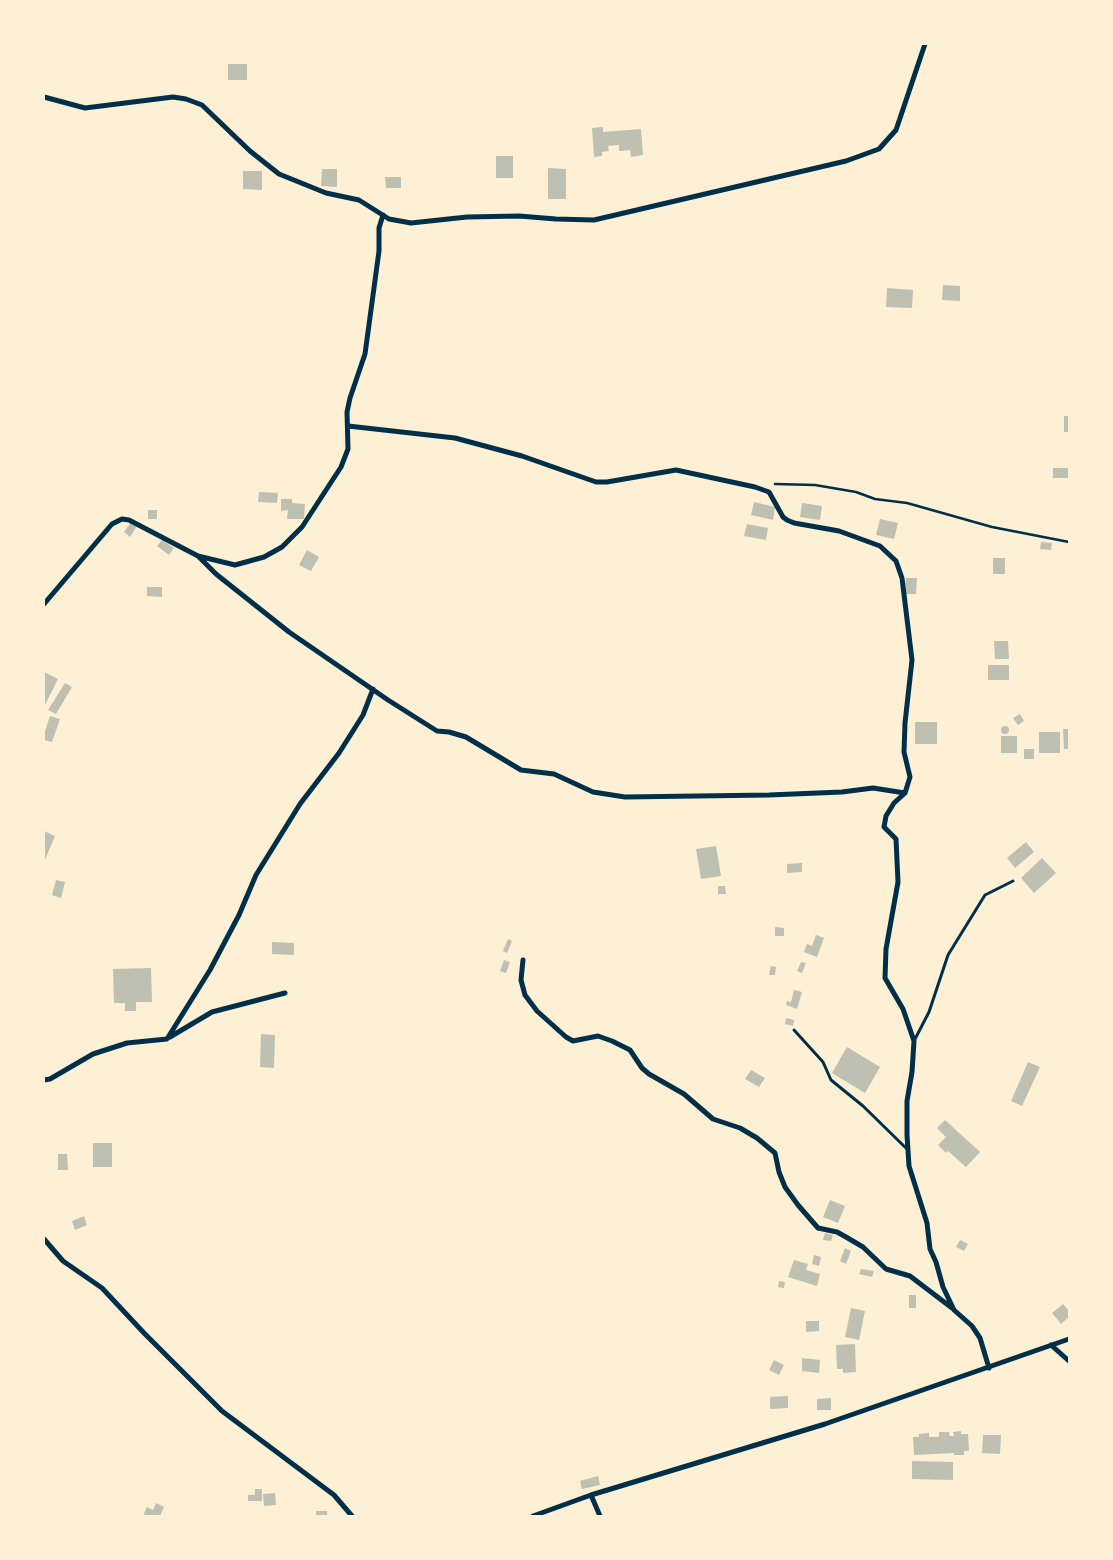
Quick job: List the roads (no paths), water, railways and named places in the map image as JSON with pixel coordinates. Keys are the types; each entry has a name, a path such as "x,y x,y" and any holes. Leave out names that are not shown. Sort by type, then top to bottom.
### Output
{"street":[{"path":"44,97 85,108 172,97 186,99 202,105 250,151 279,174 326,193 359,200 390,219 411,223 519,216 594,220 846,161 879,148 896,130 925,44"},
{"path":"44,604 112,524 122,518 198,556 235,565 264,557 282,547 302,526 341,467 348,449 347,412 365,354 379,251 379,228 383,215"},
{"path":"348,426 456,438 596,482 676,470 755,487 769,492 783,517 787,520 794,523 840,531 880,546 896,560 902,578 912,660 904,752 910,777 905,793 894,803 886,816 884,827 896,840 898,882 886,948 885,978 903,1009 914,1042 908,1100 908,1150 910,1166 927,1223 930,1249 943,1287 954,1310"},
{"path":"198,556 216,574 289,632 388,700 437,731 466,737 521,770 554,774 593,792 624,798 769,795 842,792 873,788 905,793"},
{"path":"167,1039 210,970 239,915 256,875 300,804 354,730 363,715 373,689"},
{"path":"523,960 521,980 525,995 537,1011 566,1037 573,1041 598,1036 630,1050 642,1068 649,1074 684,1094 712,1119 749,1132 758,1138 775,1153 779,1172 785,1187 818,1228 837,1232 863,1247 886,1268 910,1276 954,1310 972,1326 980,1338 989,1368"},
{"path":"44,1080 50,1079 93,1054 127,1044 167,1039 212,1012 285,993"},
{"path":"44,1238 63,1261 102,1288 144,1333 222,1410 334,1495 352,1516"},
{"path":"533,1516 591,1495 825,1424 989,1368 1069,1338"},
{"path":"1051,1345 1069,1361"},
{"path":"591,1495 600,1516"}],"lane":[{"path":"914,1042 929,1012 948,955 985,895 1013,881"},
{"path":"794,1030 823,1062 832,1080 863,1106 908,1150"}]}
